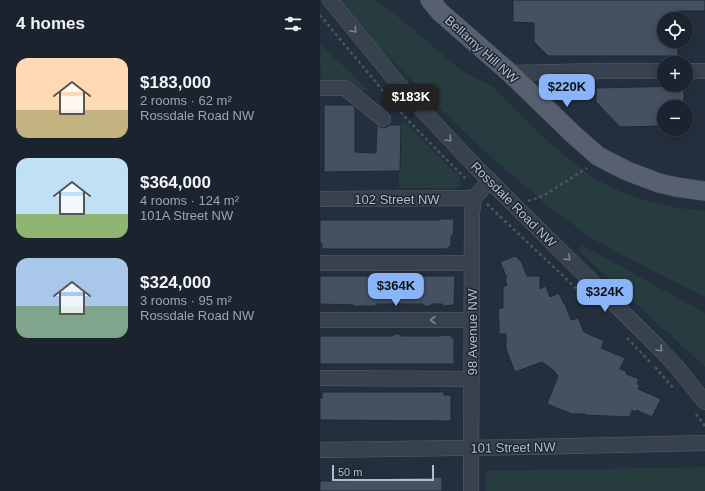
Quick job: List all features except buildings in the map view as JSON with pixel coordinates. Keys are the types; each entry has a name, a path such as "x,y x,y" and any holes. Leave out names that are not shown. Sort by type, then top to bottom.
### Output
{"main road":[{"name":"Bellamy Hill NW","path":"414,0 435,6 510,73 598,156 627,171 659,183 705,191"}],"street":[{"name":"Rossdale Road NW","path":"330,0 406,93 490,180 676,366 698,405"},
{"path":"510,73 657,71"},
{"path":"693,71 705,71"},
{"path":"320,88 345,88 383,119"},
{"path":"474,198 490,180"},
{"name":"102 Street NW","path":"320,199 474,198"},
{"name":"98 Avenue NW","path":"471,491 472,213 474,198"},
{"path":"320,263 472,263"},
{"path":"320,320 472,320"},
{"path":"320,378 472,379"},
{"name":"101 Street NW","path":"320,450 705,443"}],"path":[{"path":"525,202 543,196 587,168"},
{"path":"489,206 581,293"},
{"path":"626,337 678,392"},
{"path":"698,405 705,426"}],"green space":[{"path":"332,0 373,0 391,11 465,73 493,87 549,142 592,177 619,191 650,202 679,208 705,211 705,297 590,237 544,203 479,146"},
{"path":"320,44 370,91 321,92"},
{"path":"405,123 459,176 461,184 458,188 399,188 399,124"},
{"path":"582,245 705,313 705,367 579,251"},
{"path":"705,467 705,491 485,491 485,471"}]}
